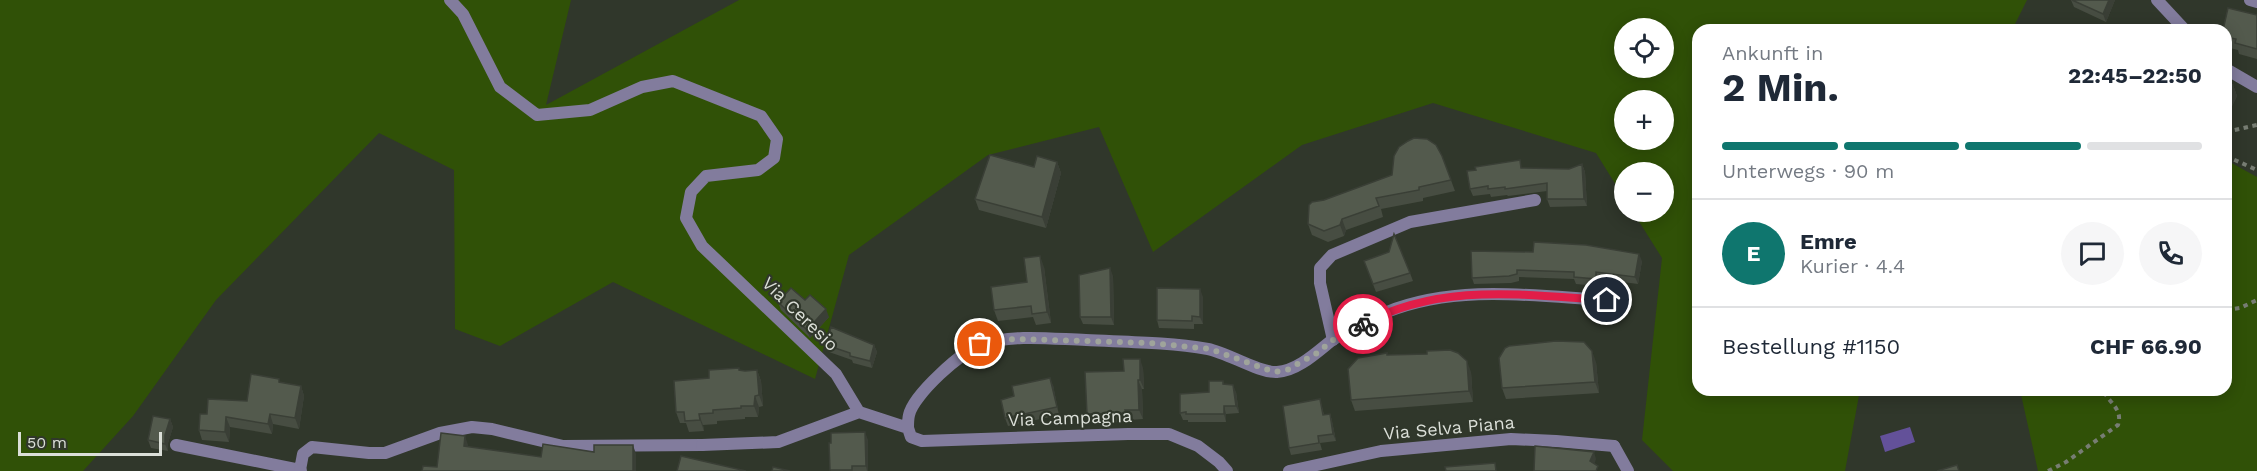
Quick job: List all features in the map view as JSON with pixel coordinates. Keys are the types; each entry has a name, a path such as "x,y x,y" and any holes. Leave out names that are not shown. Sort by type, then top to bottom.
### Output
{"street":[{"name":"Via Ceresio","path":"450,0 464,14 500,87 537,115 590,110 642,87 673,81 761,116 777,139 774,158 758,170 706,176 691,192 686,218 702,246 836,374 859,412"},
{"path":"2157,0 2179,24"},
{"path":"2250,0 2257,2"},
{"path":"2232,72 2257,87"},
{"path":"1333,340 1320,283 1320,268 1332,255 1410,222 1535,200"},
{"path":"908,428 909,413 944,369 980,344 998,340 1053,339 1151,343 1210,349 1274,372 1287,370 1317,353 1333,340 1387,312 1434,298 1488,293 1607,300"},
{"name":"Via Campagna","path":"859,412 908,428 911,437 922,441 1169,434 1198,446 1227,471"},
{"path":"176,445 300,471 303,454 312,447 385,453 440,433 472,427 492,429 563,446 702,445 778,442 859,412"},
{"name":"Via Selva Piana","path":"1288,471 1381,452 1511,440 1614,446 1628,471"}],"path":[{"path":"2232,131 2257,125"},
{"path":"2232,159 2257,170"},
{"path":"2232,309 2257,300"},
{"path":"2048,471 2066,462 2118,425 2119,410 2108,396"}],"green space":[{"path":"0,0 571,0 546,105 739,0 2027,0 2015,24 1692,24 1692,396 1859,396 1845,471 1673,471 1642,440 1662,258 1639,222 1674,222 1674,162 1614,162 1614,182 1596,153 1433,103 1302,145 1153,252 1099,127 988,155 849,255 815,379 613,282 500,346 455,329 454,170 379,133 216,300 133,416 83,471 0,471"},
{"path":"2232,163 2257,177 2257,471 2038,471 2021,396 2232,396"}],"shaded area":[{"path":"1910,427 1915,442 1885,452 1880,436"}],"building":[{"path":"2072,0 2109,0 2103,14"},
{"path":"2228,8 2257,15 2257,49 2235,43 2236,39 2232,38 2232,24 2224,24"},
{"path":"1414,138 1427,139 1436,145 1451,180 1419,187 1419,190 1376,198 1379,206 1342,219 1340,225 1324,231 1308,224 1309,205 1312,202 1324,200 1392,175 1394,156 1399,147"},
{"path":"990,155 1034,167 1037,156 1057,162 1042,217 975,199"},
{"path":"1520,160 1521,168 1569,169 1582,164 1584,199 1547,199 1547,183 1505,189 1505,187 1488,189 1488,186 1470,189 1467,171 1476,170 1475,167"},
{"path":"1394,234 1410,273 1373,284 1364,261 1389,252"},
{"path":"1534,242 1586,245 1639,254 1635,277 1596,272 1596,279 1574,277 1574,272 1517,270 1517,274 1509,276 1472,278 1471,251 1533,252"},
{"path":"1040,256 1047,312 1032,314 1031,306 994,310 991,287 1027,282 1024,258"},
{"path":"1110,268 1111,317 1080,317 1079,275"},
{"path":"791,288 805,300 810,295 826,309 807,330 778,302"},
{"path":"1157,288 1200,289 1200,317 1192,316 1192,321 1157,320"},
{"path":"831,327 874,345 870,361 850,356 850,353 826,345"},
{"path":"1556,341 1584,342 1592,351 1595,382 1502,388 1499,358 1505,348"},
{"path":"1450,350 1458,353 1467,361 1469,391 1351,400 1348,369 1358,358 1387,353 1387,355 1427,354 1427,351"},
{"path":"1123,359 1140,359 1139,410 1125,410 1126,413 1087,414 1085,372 1124,371"},
{"path":"739,368 745,371 757,370 759,395 755,396 754,406 713,410 713,413 699,414 700,420 685,421 684,412 676,412 674,381 709,378 709,370"},
{"path":"251,374 301,386 295,418 270,414 268,424 226,417 225,432 199,430 200,414 207,414 208,399 247,401"},
{"path":"1050,378 1057,407 1005,418 1001,400 1014,396 1012,386"},
{"path":"1209,381 1223,381 1223,384 1233,385 1236,406 1224,406 1224,414 1180,413 1180,394 1209,392"},
{"path":"1320,399 1323,415 1330,414 1333,434 1318,436 1319,443 1289,448 1283,406"},
{"path":"153,416 170,419 165,444 148,440"},
{"path":"865,432 866,466 852,466 852,470 830,470 831,433"},
{"path":"441,433 465,436 464,446 541,457 543,444 594,452 594,445 633,445 633,471 422,471 423,466 437,467"},
{"path":"1535,446 1594,452 1590,461 1598,466 1596,471 1534,471"},
{"path":"681,456 746,471 677,471"},
{"path":"1495,463 1496,471 1446,471 1445,467"},
{"path":"1957,465 1959,471 1937,471"},
{"path":"773,467 790,471 772,471"}],"way so far":[{"path":"980,344 1017,339 1151,343 1210,349 1274,372 1287,370 1317,353 1333,340 1363,324"}],"route":[{"path":"1363,324 1387,312 1434,298 1488,293 1607,300"}]}
